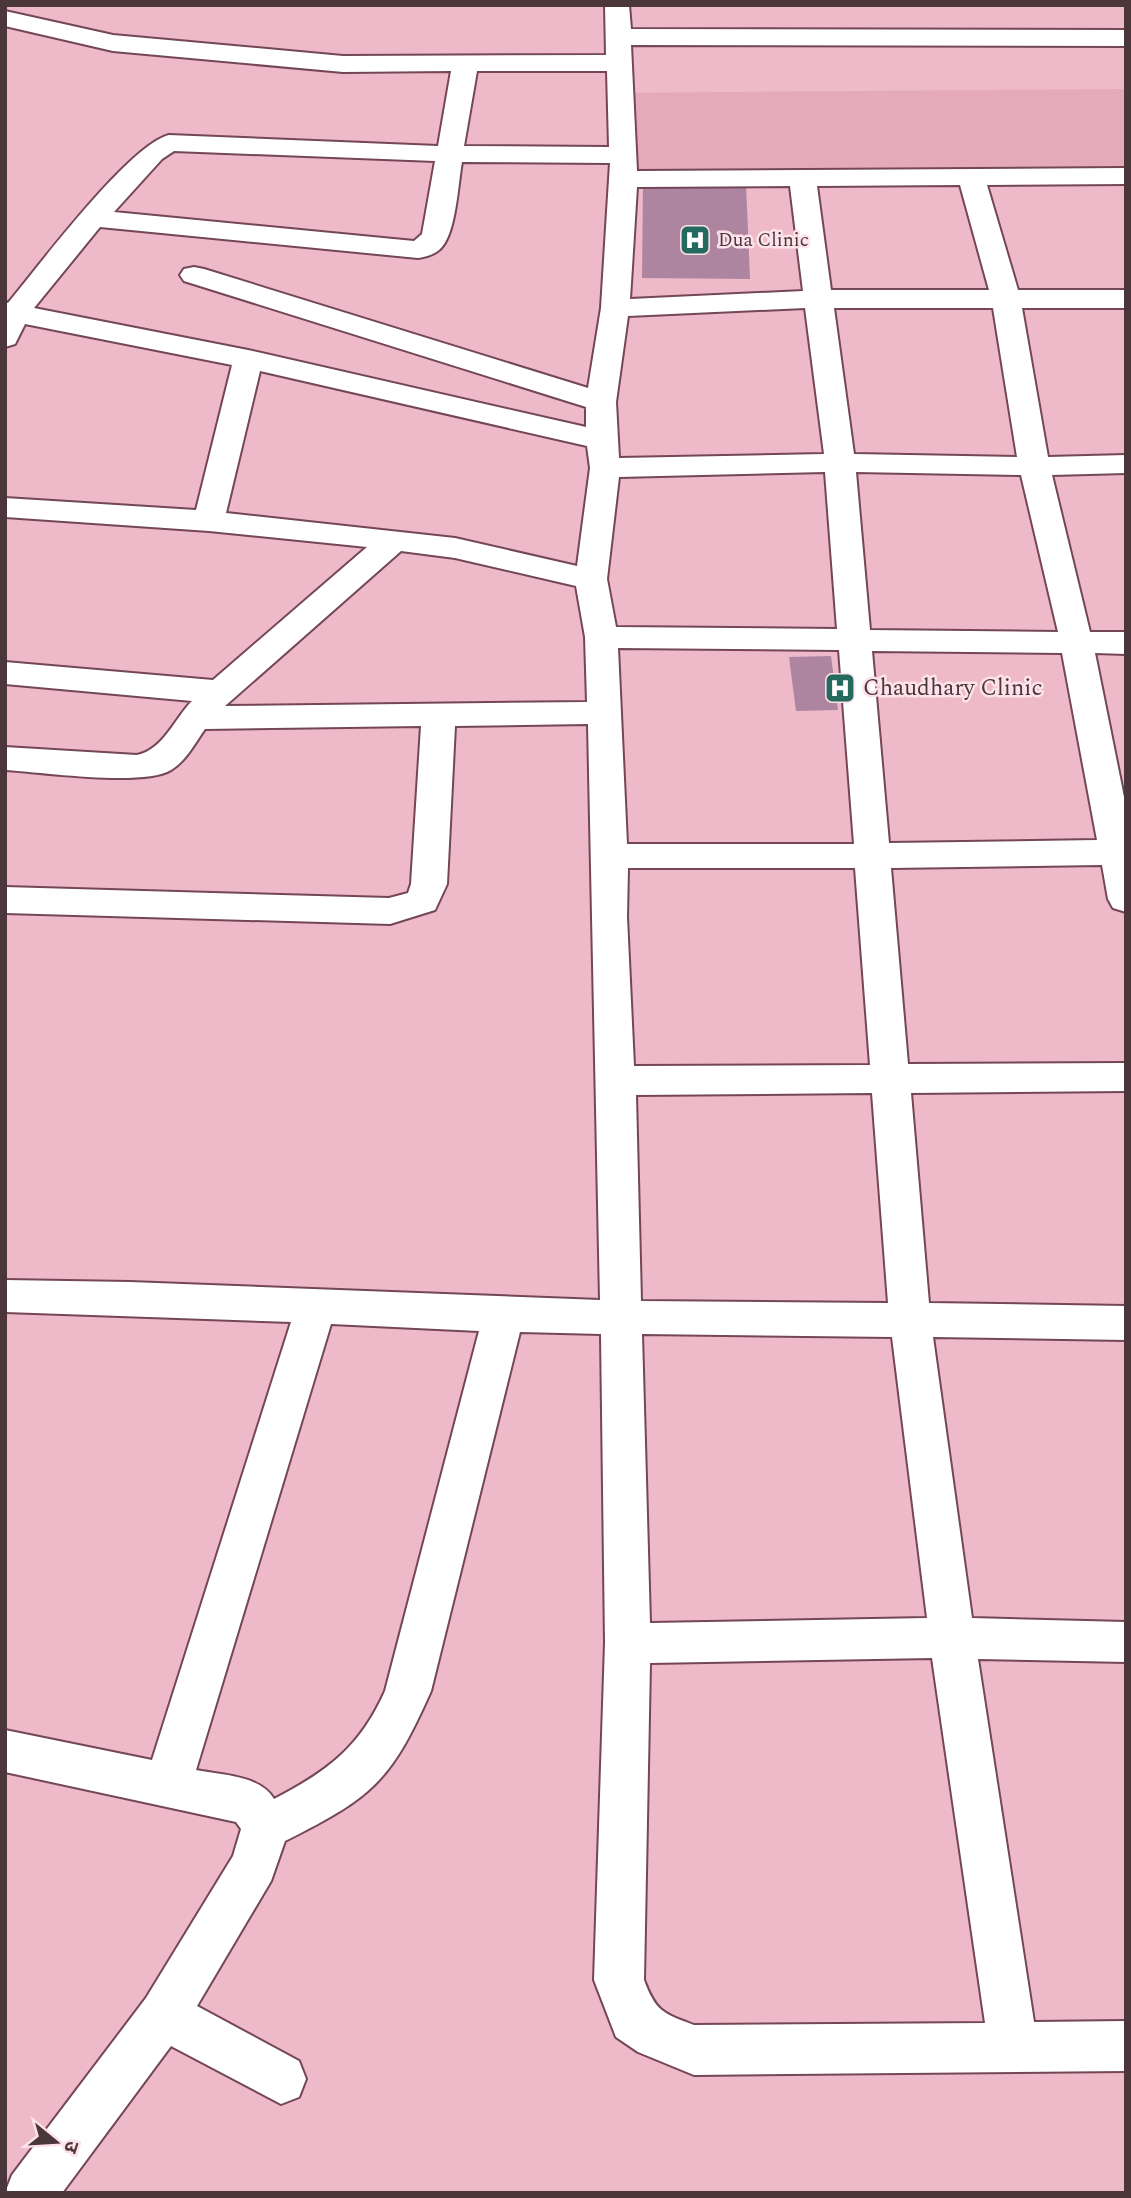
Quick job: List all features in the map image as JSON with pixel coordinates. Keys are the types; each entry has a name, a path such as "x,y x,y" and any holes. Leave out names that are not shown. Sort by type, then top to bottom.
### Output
{"street":[{"path":"5,18 113,43 148,48 343,64 465,64 618,35 1126,38"},
{"path":"618,35 623,167 615,308 601,402 603,454 591,579 601,637 602,713 610,856 608,917 616,1081 622,1317 628,1643 619,1980 634,2020 656,2035 694,2050 1126,2046"},
{"path":"93,218 418,250 431,243 436,234 465,64"},
{"path":"9,320 93,218 153,153 169,143 449,154 802,178 1126,176"},
{"path":"971,177 1006,299 1034,466 1077,644 1122,852 1126,899"},
{"path":"802,178 840,463 910,1318 952,1638 1013,2046"},
{"path":"194,275 601,402"},
{"path":"615,308 819,299 1126,299"},
{"path":"9,320 248,359 603,454 840,463 1034,466 1126,464"},
{"path":"209,521 248,359"},
{"path":"5,506 209,521 394,540 455,548 591,579"},
{"path":"5,758 137,767 158,763 176,746 195,718 220,692 394,540"},
{"path":"601,637 1126,643"},
{"path":"5,673 220,692"},
{"path":"195,718 602,713"},
{"path":"5,900 390,911 422,901 429,884 439,715"},
{"path":"610,856 1122,852"},
{"path":"616,1081 1126,1077"},
{"path":"5,1296 90,1296 622,1317 910,1318 1126,1323"},
{"path":"168,1783 316,1307"},
{"path":"265,1827 332,1794 369,1764 393,1727 408,1690 504,1314"},
{"path":"628,1643 952,1638 1126,1642"},
{"path":"5,1751 168,1783 251,1803 265,1827 254,1865 164,2015 30,2193"},
{"path":"164,2015 281,2079"}],"shaded area":[{"path":"1126,89 1126,168 610,171 607,93"}],"building":[{"path":"643,183 746,184 750,279 642,278"},
{"path":"831,656 838,710 796,711 789,657"}],"place":[{"name":"Dua Clinic","path":"695,240"},
{"name":"Chaudhary Clinic","path":"840,688"}]}
